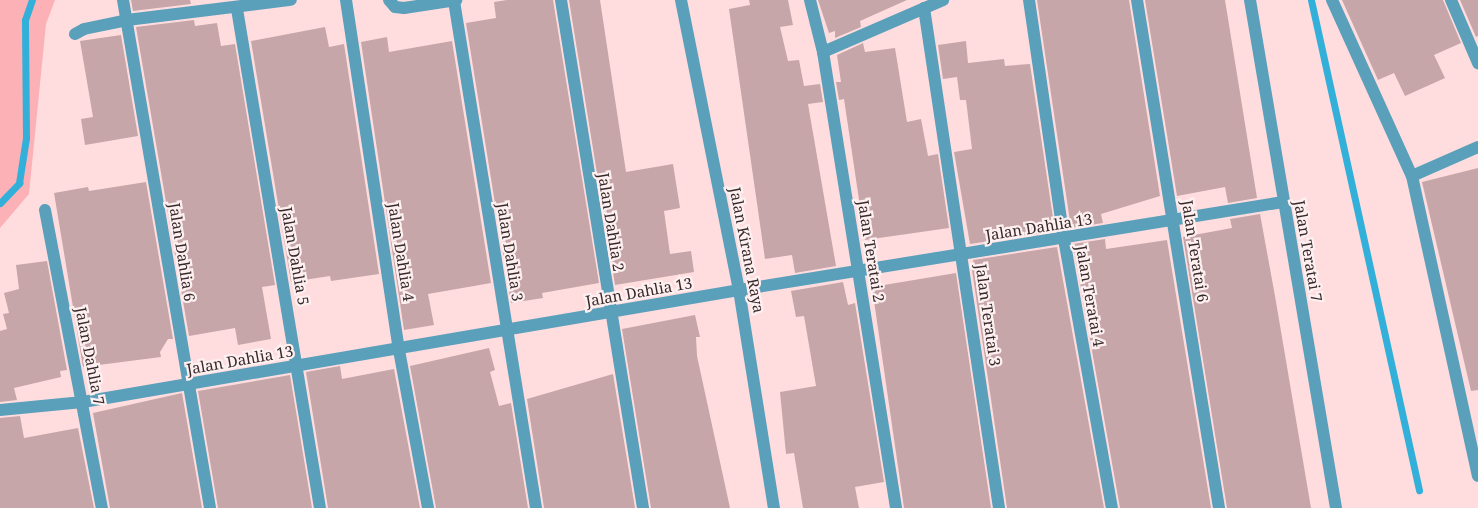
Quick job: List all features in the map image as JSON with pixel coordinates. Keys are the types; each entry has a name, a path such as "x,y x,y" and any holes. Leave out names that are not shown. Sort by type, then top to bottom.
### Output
{"street":[{"name":"Jalan Dahlia 6","path":"123,0 187,385 210,508"},
{"path":"75,34 84,29 127,20 237,9 291,0"},
{"name":"Jalan Dahlia 4","path":"346,0 400,350 428,508"},
{"path":"392,4 455,0"},
{"name":"Jalan Dahlia 3","path":"455,0 506,332 536,508"},
{"name":"Jalan Dahlia 2","path":"561,0 609,315 643,508"},
{"name":"Jalan Kirana Raya","path":"681,0 738,290 774,508"},
{"name":"Jalan Teratai 2","path":"810,0 823,52 896,508"},
{"path":"823,52 943,0"},
{"name":"Jalan Teratai 4","path":"1029,0 1064,239 1112,508"},
{"name":"Jalan Teratai 6","path":"1137,0 1219,508"},
{"name":"Jalan Teratai 7","path":"1250,0 1336,508"},
{"path":"1332,0 1412,176 1478,476"},
{"path":"1450,0 1478,63"},
{"name":"Jalan Teratai 3","path":"924,8 963,256 999,508"},
{"name":"Jalan Dahlia 5","path":"237,9 320,508"},
{"path":"1412,176 1478,147"},
{"name":"Jalan Dahlia 13","path":"0,410 83,402 609,315 738,290 858,273 1283,202"},
{"name":"Jalan Dahlia 7","path":"45,210 102,508"}],"shaded area":[{"path":"0,0 55,0 46,24 29,194 0,228"}],"building":[{"path":"131,0 190,0 191,4 133,11"},
{"path":"507,0 553,0 599,283 542,293 543,298 511,303 466,23 496,18 494,2"},
{"path":"569,0 600,0 626,172 673,164 680,208 664,211 670,254 691,251 694,272 615,285"},
{"path":"749,0 788,0 793,25 780,27 788,61 799,60 804,86 820,84 823,102 808,104 836,266 795,273 792,255 765,259 729,9 750,5"},
{"path":"818,0 907,0 860,21 861,27 835,38 835,31 829,33"},
{"path":"1037,0 1129,0 1160,196 1101,214 1103,223 1071,228"},
{"path":"1145,0 1225,0 1257,198 1228,203 1225,187 1177,196"},
{"path":"1342,0 1443,0 1461,43 1434,55 1445,78 1405,96 1394,73 1378,80"},
{"path":"1460,0 1478,0 1478,36 1476,37"},
{"path":"194,20 195,26 217,23 221,46 235,44 275,285 262,287 271,339 238,345 235,328 189,336 136,27"},
{"path":"325,27 329,47 344,44 379,274 331,281 330,276 291,282 251,41"},
{"path":"121,35 138,136 85,145 81,119 93,117 80,41"},
{"path":"387,37 389,52 452,41 491,283 428,294 434,325 404,330 361,42"},
{"path":"966,41 968,63 1004,59 1005,66 1030,64 1055,231 970,244 954,152 972,149 966,100 960,100 957,77 943,79 938,45"},
{"path":"863,43 865,52 895,48 907,122 921,119 928,156 938,154 949,228 865,240 844,99 839,100 836,82 841,82 837,55"},
{"path":"1478,168 1478,390 1471,391 1422,182"},
{"path":"146,182 173,339 168,339 160,352 161,357 83,367 54,193 88,187 89,191"},
{"path":"1260,214 1311,508 1227,508 1183,237 1232,228 1230,219"},
{"path":"1105,239 1106,249 1167,240 1211,508 1120,508 1073,244"},
{"path":"1057,247 1104,508 1007,508 972,270 975,270 973,260"},
{"path":"47,261 67,370 60,371 61,377 14,388 17,400 0,402 0,331 7,329 3,314 9,313 4,293 19,289 16,265"},
{"path":"956,273 991,508 904,508 872,287"},
{"path":"843,282 848,305 855,303 884,482 855,487 859,508 803,508 794,453 786,454 780,392 816,386 804,316 796,317 791,291"},
{"path":"695,315 700,337 696,337 697,356 730,508 651,508 622,329"},
{"path":"489,348 495,370 490,372 499,406 511,403 528,508 436,508 410,366"},
{"path":"340,366 342,379 394,369 420,508 328,508 306,372"},
{"path":"613,374 635,508 544,508 527,399"},
{"path":"290,375 312,508 218,508 198,391"},
{"path":"182,393 202,508 110,508 93,413"},
{"path":"20,416 24,438 78,428 94,508 0,508 0,418"}],"waterway":[{"path":"0,203 19,183 26,138 25,20 32,0"},
{"path":"1311,0 1419,490"}]}
